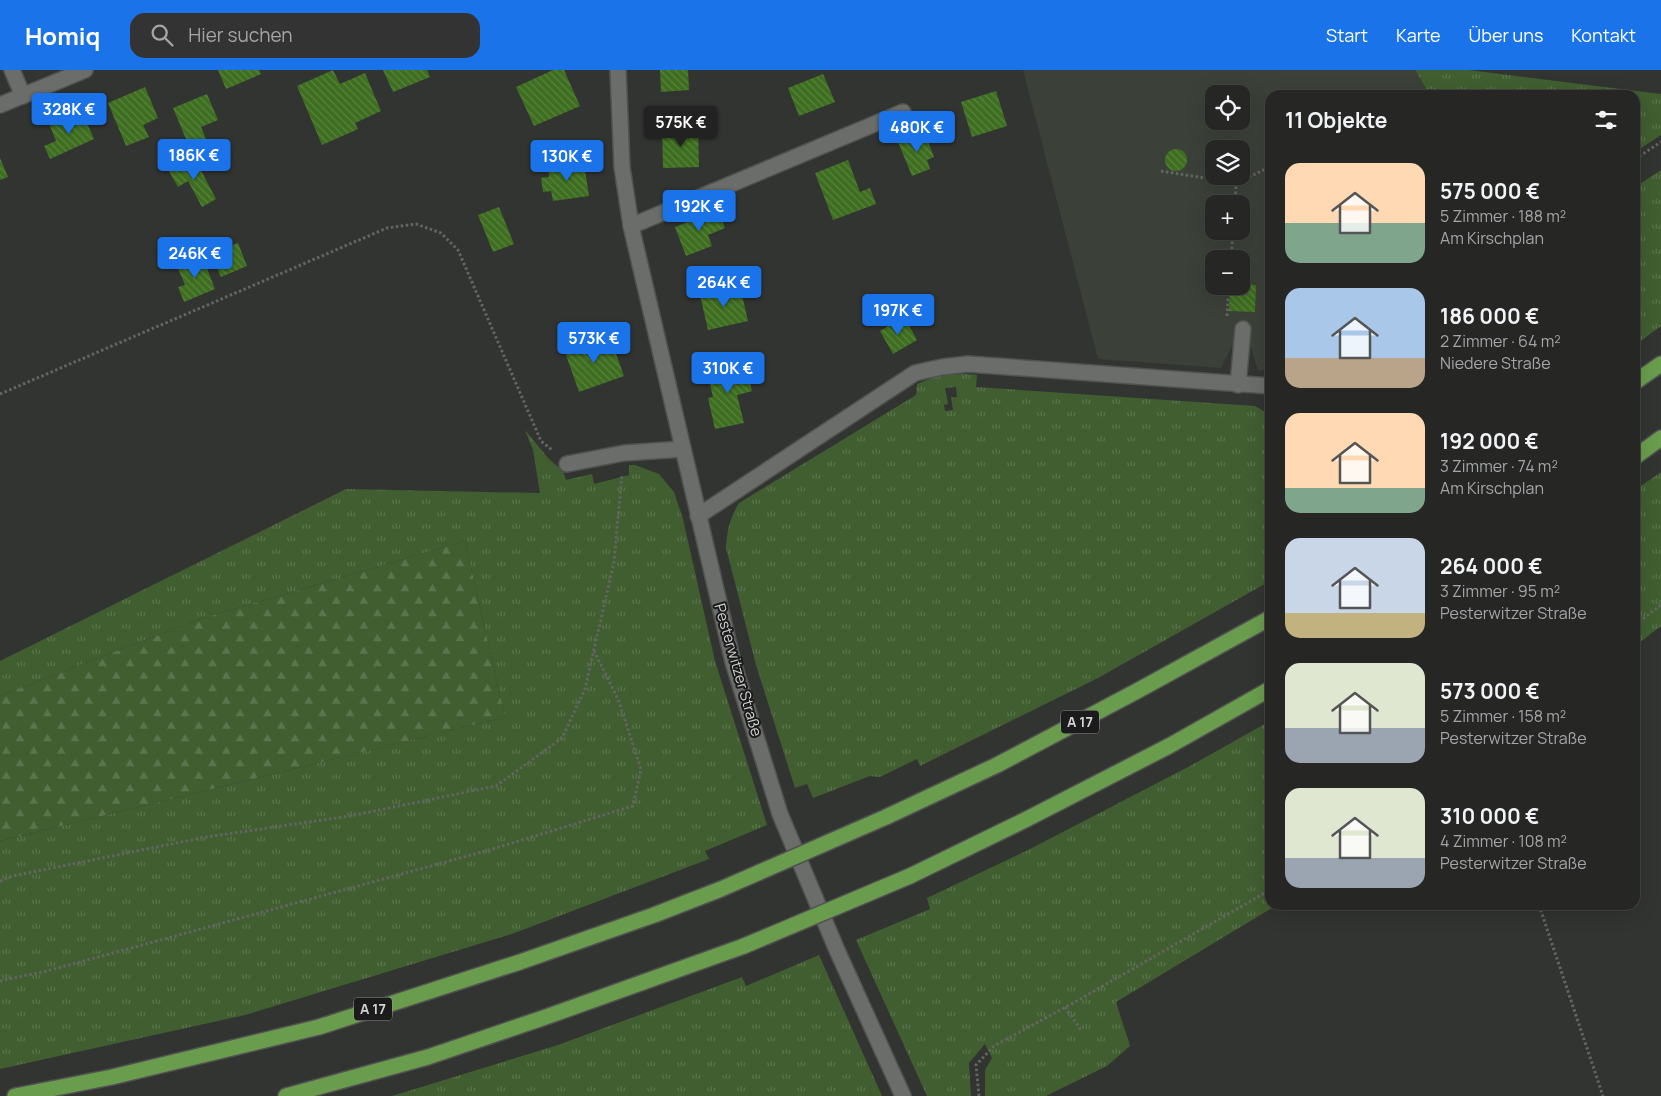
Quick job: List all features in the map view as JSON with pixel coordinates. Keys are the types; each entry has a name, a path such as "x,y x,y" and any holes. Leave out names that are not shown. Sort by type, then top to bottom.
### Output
{"highway":[{"path":"1640,379 1661,364"},
{"path":"1640,453 1661,438"},
{"name":"A 17","path":"15,1096 112,1078 319,1027 520,962 654,915 721,889 997,766 1265,621"},
{"path":"286,1096 428,1057 744,946 910,876 1033,816 1169,746 1265,691"}],"street":[{"path":"12,70 23,96"},
{"path":"0,105 85,70"},
{"name":"Pesterwitzer Straße","path":"618,70 622,167 630,226 733,662 780,814 836,948 903,1096"},
{"path":"630,226 903,112"},
{"path":"1238,385 1243,328"},
{"path":"698,516 915,373 968,364 1265,386"},
{"path":"567,464 624,453 683,449"}],"path":[{"path":"1640,156 1661,142"},
{"path":"1250,177 1265,170"},
{"path":"1161,171 1205,178"},
{"path":"0,394 387,228 416,224 441,234 458,250 541,441 567,464"},
{"path":"0,881 13,876 206,837 350,816 496,786 562,738 585,689 614,562 624,453"},
{"path":"1640,621 1661,605"},
{"path":"0,982 47,971 486,851 633,806 641,769 618,699 594,650"},
{"path":"979,1096 976,1065 994,1046 1265,893"},
{"path":"1541,910 1602,1096"},
{"path":"1065,1007 1081,1030"}],"shaded area":[{"path":"1023,70 1415,70 1427,90 1265,90 1265,369 1258,371 1250,344 1233,344 1221,368 1098,359"}],"green space":[{"path":"1415,70 1469,70 1629,90 1427,90"},
{"path":"1640,91 1661,94 1661,135 1640,149"},
{"path":"1661,170 1661,326 1640,341 1640,184"},
{"path":"965,374 977,375 976,387 1255,406 1265,412 1265,584 1098,678 920,766 917,759 880,777 870,776 813,798 807,784 795,788 756,665 726,548 727,535 733,514 739,503 916,395 917,384 940,375","holes":["956,387 957,397 951,397 953,410 945,411 944,405 948,404 945,388"]},
{"path":"525,430 548,458 563,471 566,480 592,474 594,484 629,475 629,465 635,465 659,474 674,492 683,519 715,661 767,825 705,851 709,859 512,934 245,1015 0,1069 0,841 505,717 465,541 197,620 0,696 0,661 346,489 540,493 533,450"},
{"path":"1661,472 1661,626 1640,642 1640,487"},
{"path":"465,541 505,717 0,841 0,696 197,620"},
{"path":"1265,724 1265,910 1269,910 1116,1002 1130,1046 1107,1066 1046,1096 985,1096 985,1070 992,1058 985,1044 969,1063 971,1096 927,1096 856,940 930,909 927,898 1030,849 1190,766"},
{"path":"819,955 882,1096 392,1096 558,1045 742,977 746,986"}],"building":[{"path":"218,70 259,70 261,74 226,89"},
{"path":"333,70 340,84 365,73 381,111 355,123 358,129 322,145 297,86"},
{"path":"383,70 427,70 430,77 393,92"},
{"path":"553,70 564,70 580,106 534,126 516,87"},
{"path":"660,70 688,70 689,90 661,92"},
{"path":"823,74 835,102 799,116 788,88"},
{"path":"145,87 158,118 143,125 149,137 126,146 108,103"},
{"path":"996,91 1007,126 972,137 961,102"},
{"path":"207,94 218,120 201,127 208,144 191,151 173,108"},
{"path":"82,112 94,139 50,159 44,146 56,141 50,126"},
{"path":"698,127 699,167 663,168 662,128"},
{"path":"924,131 934,157 927,160 930,169 912,176 898,142"},
{"path":"1176,149 1186,156 1187,160 1180,170 1176,171 1166,164 1165,160 1172,150"},
{"path":"194,157 216,199 202,207 188,181 178,187 169,171"},
{"path":"0,158 8,177 0,180"},
{"path":"848,160 860,192 870,188 876,204 833,220 815,173"},
{"path":"584,163 589,196 553,201 551,191 543,192 541,178 549,177 548,169"},
{"path":"499,207 514,244 493,252 478,215"},
{"path":"718,210 725,228 708,235 712,246 686,256 675,227"},
{"path":"238,243 247,266 221,277 211,254"},
{"path":"202,256 215,289 184,302 178,287 185,285 177,266"},
{"path":"1250,285 1256,285 1255,312 1229,311 1230,295 1250,295"},
{"path":"740,286 748,321 708,330 700,295"},
{"path":"904,317 917,340 893,354 880,331"},
{"path":"610,337 624,376 579,392 565,352"},
{"path":"745,362 752,391 737,395 744,423 715,429 708,398 713,397 707,372"}]}
